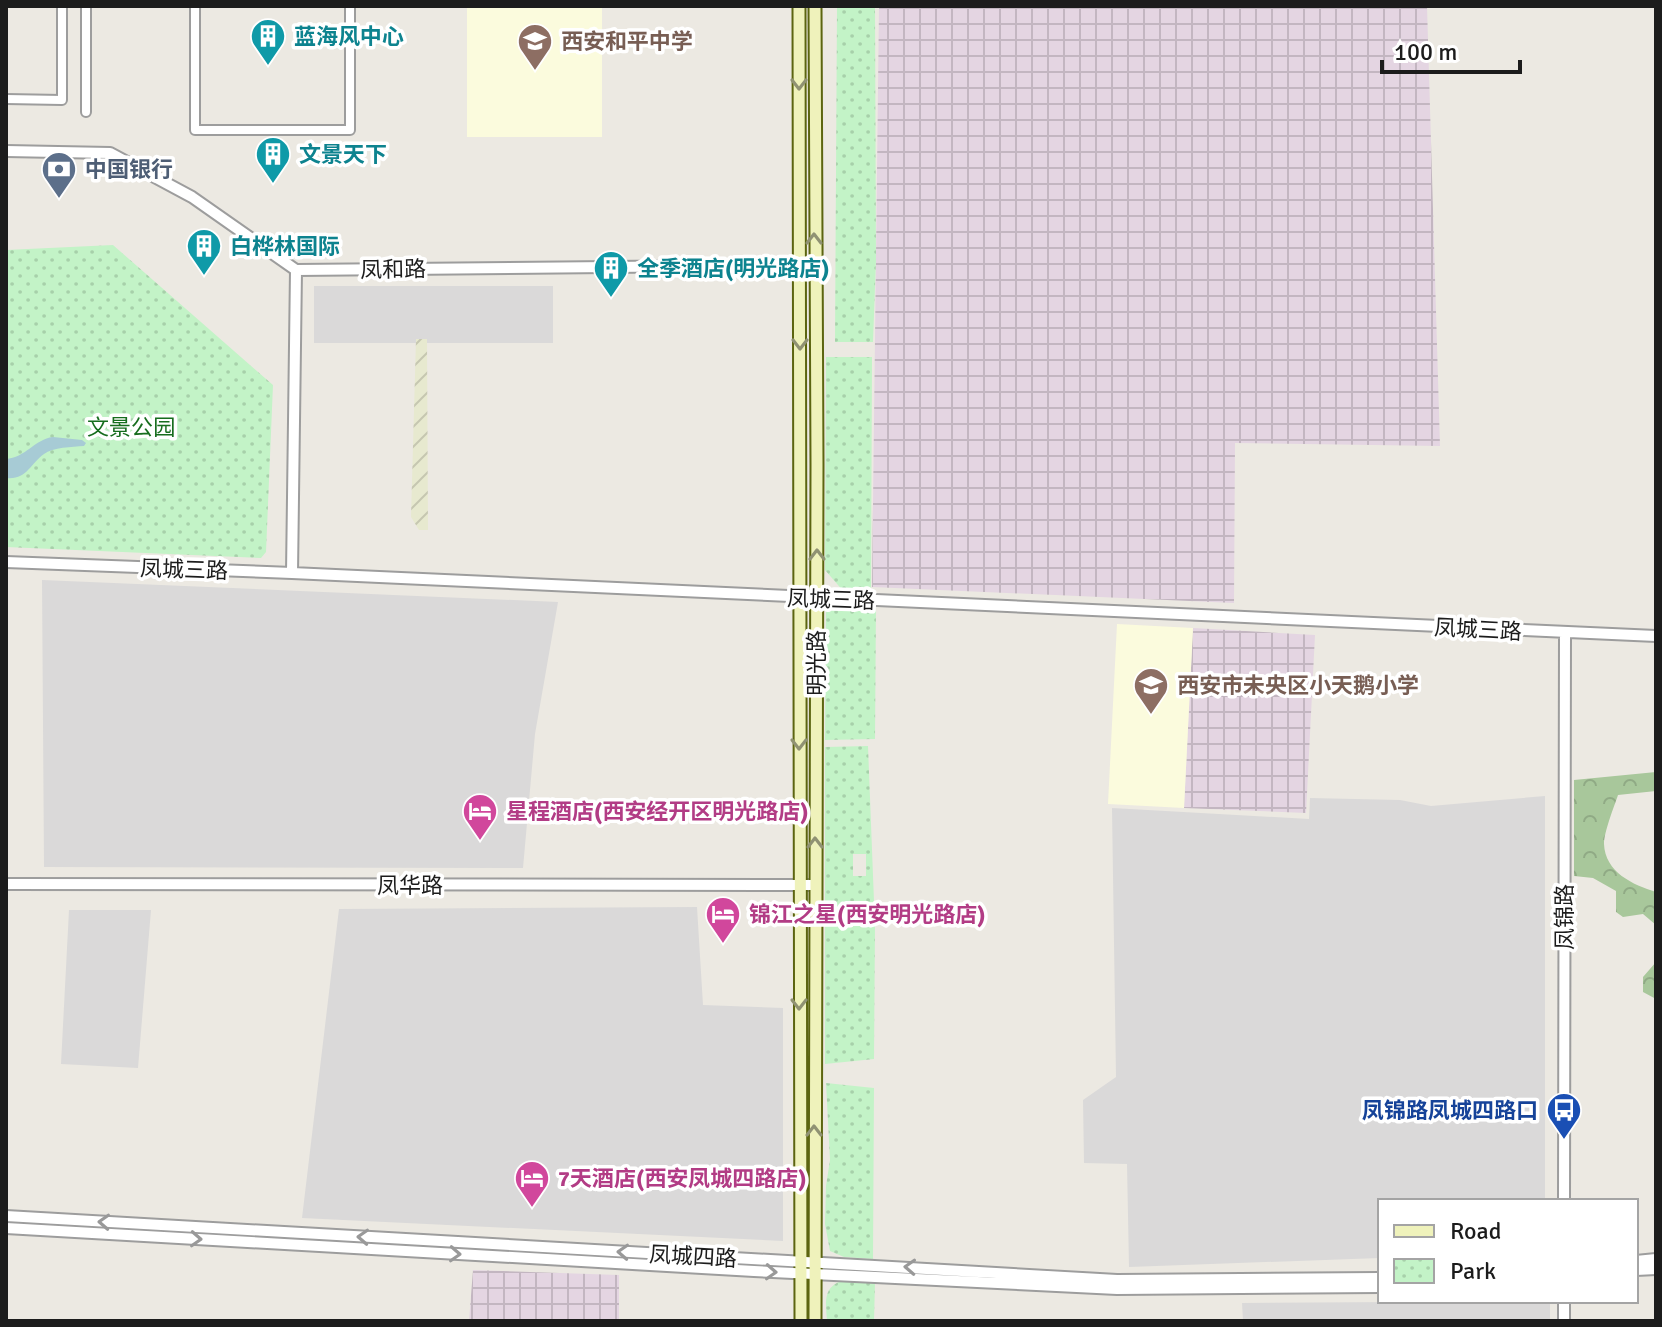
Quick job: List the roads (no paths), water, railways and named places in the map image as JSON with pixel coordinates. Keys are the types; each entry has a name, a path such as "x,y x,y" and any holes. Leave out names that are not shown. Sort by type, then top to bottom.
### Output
{"main road":[{"name":"明光路","path":"799,6 801,1321"},
{"name":"明光路","path":"815,6 815,1321"}],"street":[{"path":"6,99 62,100 62,6"},
{"path":"86,6 86,112"},
{"path":"195,6 195,130 350,130 350,6"},
{"path":"6,151 110,153 192,197 296,270 292,573"},
{"name":"凤和路","path":"296,270 814,265"},
{"name":"凤城三路","path":"6,562 1656,636"},
{"name":"凤锦路","path":"1564,1199 1565,633"},
{"name":"凤华路","path":"6,884 814,885"},
{"name":"凤城四路","path":"6,1216 800,1267"},
{"name":"凤城四路","path":"6,1228 1117,1280 1378,1278"},
{"name":"凤城四路","path":"814,1267 1117,1289 1378,1287"}],"water":[{"path":"53,437 86,443 84,446 48,452 24,474 6,478 6,459"}],"place":[{"name":"蓝海风中心","path":"268,67"},
{"name":"西安和平中学","path":"535,72"},
{"name":"文景天下","path":"273,185"},
{"name":"中国银行","path":"59,200"},
{"name":"白桦林国际","path":"204,277"},
{"name":"全季酒店(明光路店)","path":"611,299"},
{"name":"西安市未央区小天鹅小学","path":"1151,716"},
{"name":"星程酒店(西安经开区明光路店)","path":"480,842"},
{"name":"锦江之星(西安明光路店)","path":"723,945"},
{"name":"凤锦路凤城四路口","path":"1564,1141"},
{"name":"7天酒店(西安凤城四路店)","path":"532,1209"}],"park label":[{"name":"文景公园","path":"131,427"}]}
